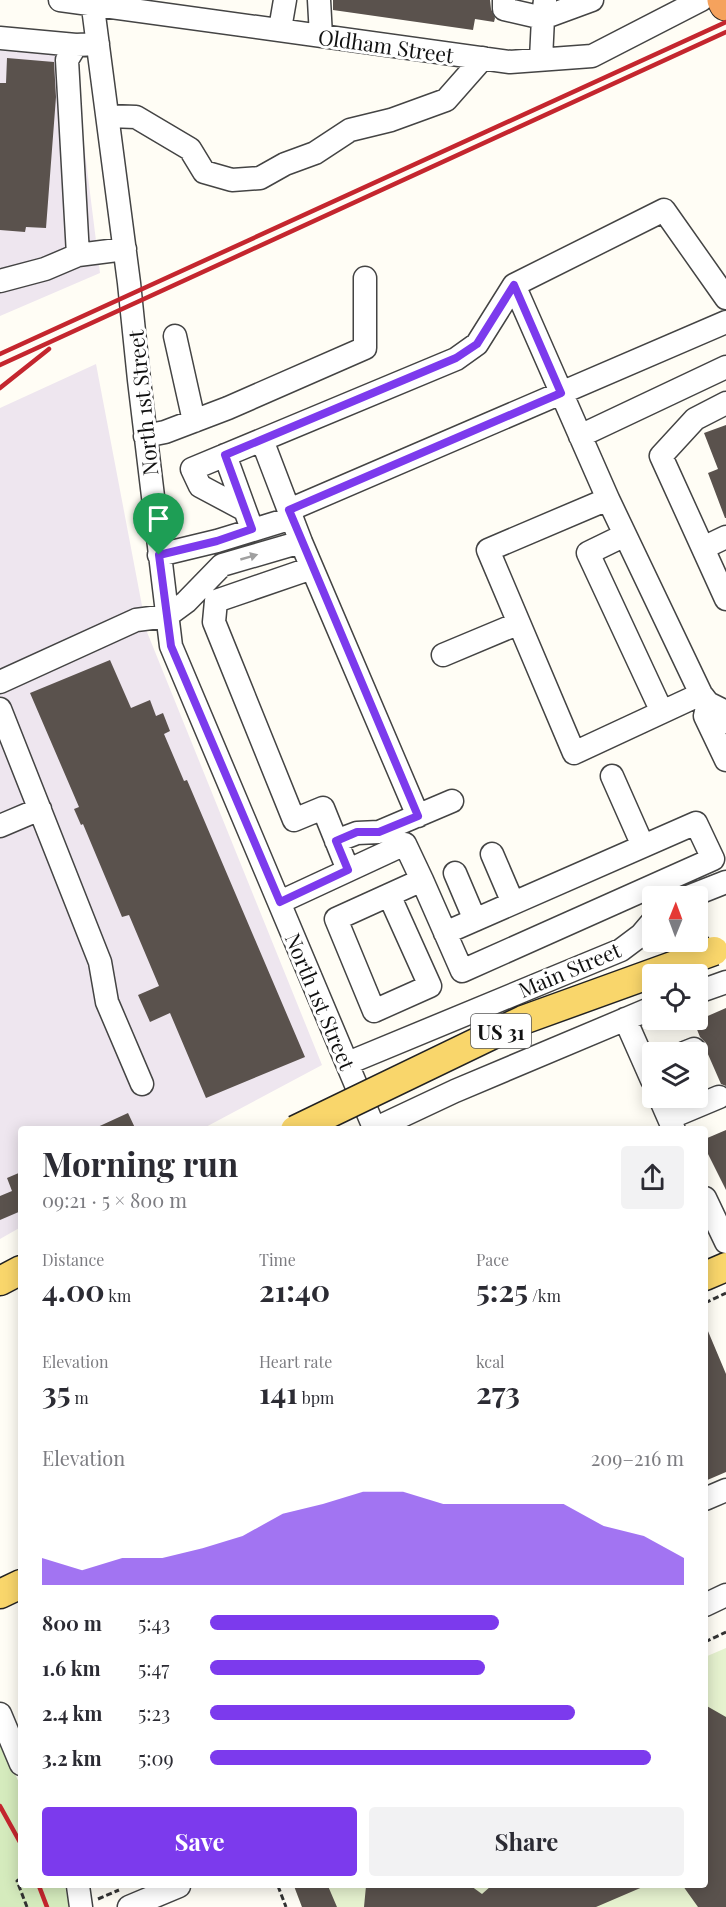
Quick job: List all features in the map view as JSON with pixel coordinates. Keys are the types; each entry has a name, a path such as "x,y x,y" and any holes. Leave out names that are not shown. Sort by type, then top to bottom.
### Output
{"highway":[{"path":"724,0 726,4"}],"main road":[{"name":"US 31","path":"303,1126 523,1020 720,948"},
{"path":"708,1275 726,1267"},
{"path":"0,1281 18,1272"},
{"path":"0,1594 18,1585"}],"street":[{"name":"Oldham Street","path":"60,0 92,2 510,62 592,56 701,0"},
{"path":"280,29 285,0"},
{"path":"318,0 321,36"},
{"path":"504,0 504,9 544,9 592,0"},
{"name":"North 1st Street","path":"92,2 87,45 108,116 171,646 373,1126"},
{"path":"541,59 544,9"},
{"path":"0,38 87,45"},
{"path":"78,255 67,60 87,45"},
{"path":"108,116 136,117 190,149 204,172 232,180 260,178 285,164 315,153 350,130 391,120 446,100 483,58"},
{"path":"249,520 200,486 192,469 456,358 477,344 514,285 664,210 726,298"},
{"path":"0,281 45,269 78,255 125,249"},
{"path":"145,436 165,432 194,421 365,348 365,278"},
{"path":"514,285 608,499 704,698 705,716 726,760"},
{"path":"159,555 217,541 249,520 290,514 726,322"},
{"path":"175,336 194,421"},
{"path":"580,436 726,367"},
{"path":"724,591 661,456 695,419 726,402"},
{"path":"262,440 301,542 418,816"},
{"path":"225,455 249,520"},
{"path":"608,499 488,550 517,624 574,753 662,712 704,698"},
{"path":"625,535 588,553 662,712"},
{"path":"707,556 726,537"},
{"path":"217,541 222,566"},
{"path":"0,682 136,620 167,616 186,602 222,566 301,542"},
{"path":"312,568 216,601 214,622 294,820 323,808 348,870"},
{"path":"443,655 517,624"},
{"path":"704,698 720,709 726,722"},
{"path":"0,709 100,962 107,1002 142,1084"},
{"path":"612,776 643,846"},
{"path":"336,841 357,832 379,832 452,801"},
{"path":"0,826 40,809"},
{"path":"280,902 405,844 462,971 720,865 696,823 445,933"},
{"path":"492,854 513,903"},
{"path":"455,873 475,920"},
{"path":"389,895 430,986 374,1011 336,919 422,880"},
{"path":"708,889 726,882"},
{"name":"Main Street","path":"348,1063 621,950 642,934"},
{"path":"708,988 726,982"},
{"path":"380,1126 454,1091 642,1012"},
{"path":"625,1019 642,1054"},
{"path":"668,1115 719,1097"},
{"path":"708,1204 726,1242"},
{"path":"708,1498 726,1490"},
{"path":"708,1604 726,1595"},
{"path":"0,1714 18,1757"},
{"path":"129,1907 174,1888"}],"path":[{"path":"708,1302 726,1293"},
{"path":"708,1641 726,1632"},
{"path":"20,1888 27,1907"},
{"path":"82,1901 123,1888"},
{"path":"279,1888 286,1907"}],"shaded area":[{"path":"0,29 71,40 100,273 0,316"},
{"path":"96,364 147,632 322,1065 208,1126 18,1126 18,1229 0,1239 0,408"}],"green space":[{"path":"726,1648 726,1907 302,1907 295,1888 708,1888 708,1656"},
{"path":"0,1741 18,1780 18,1888 65,1888 69,1907 0,1907"}],"building":[{"path":"333,0 490,0 495,18 494,22 475,19 473,30 333,10"},
{"path":"7,58 54,62 56,97 46,228 26,227 25,232 0,230 0,83 6,83"},
{"path":"726,425 725,518 708,473 718,469 704,433"},
{"path":"110,660 131,708 150,700 156,716 163,713 170,731 164,734 184,781 187,780 305,1057 206,1098 170,1013 150,1022 138,995 159,986 129,915 122,917 83,824 81,825 74,809 79,807 30,693"},
{"path":"726,1008 726,1086 721,1084 708,1054 708,1042 700,1037 697,1030 708,1030 708,1016"},
{"path":"128,1113 134,1126 100,1126"},
{"path":"726,1130 726,1190 708,1154 708,1138"},
{"path":"18,1173 18,1212 0,1220 0,1196 12,1191 7,1178"},
{"path":"708,1331 726,1374 726,1472 708,1480"},
{"path":"708,1707 726,1717 726,1907 698,1907 684,1888 708,1888"},
{"path":"295,1888 329,1888 337,1907 302,1907"},
{"path":"366,1888 474,1888 482,1894 489,1888 640,1888 596,1907 364,1907"}],"railway":[{"path":"0,354 726,22"},
{"path":"0,365 726,32"},
{"path":"0,388 49,349"},
{"path":"0,1806 18,1839"},
{"path":"40,1888 47,1907"}],"route":[{"path":"514,285 561,393 289,510 418,816 379,832 357,832 336,841 348,870 280,902 171,646 159,555 217,541 252,529 225,455 456,358 477,344 514,285"}]}
